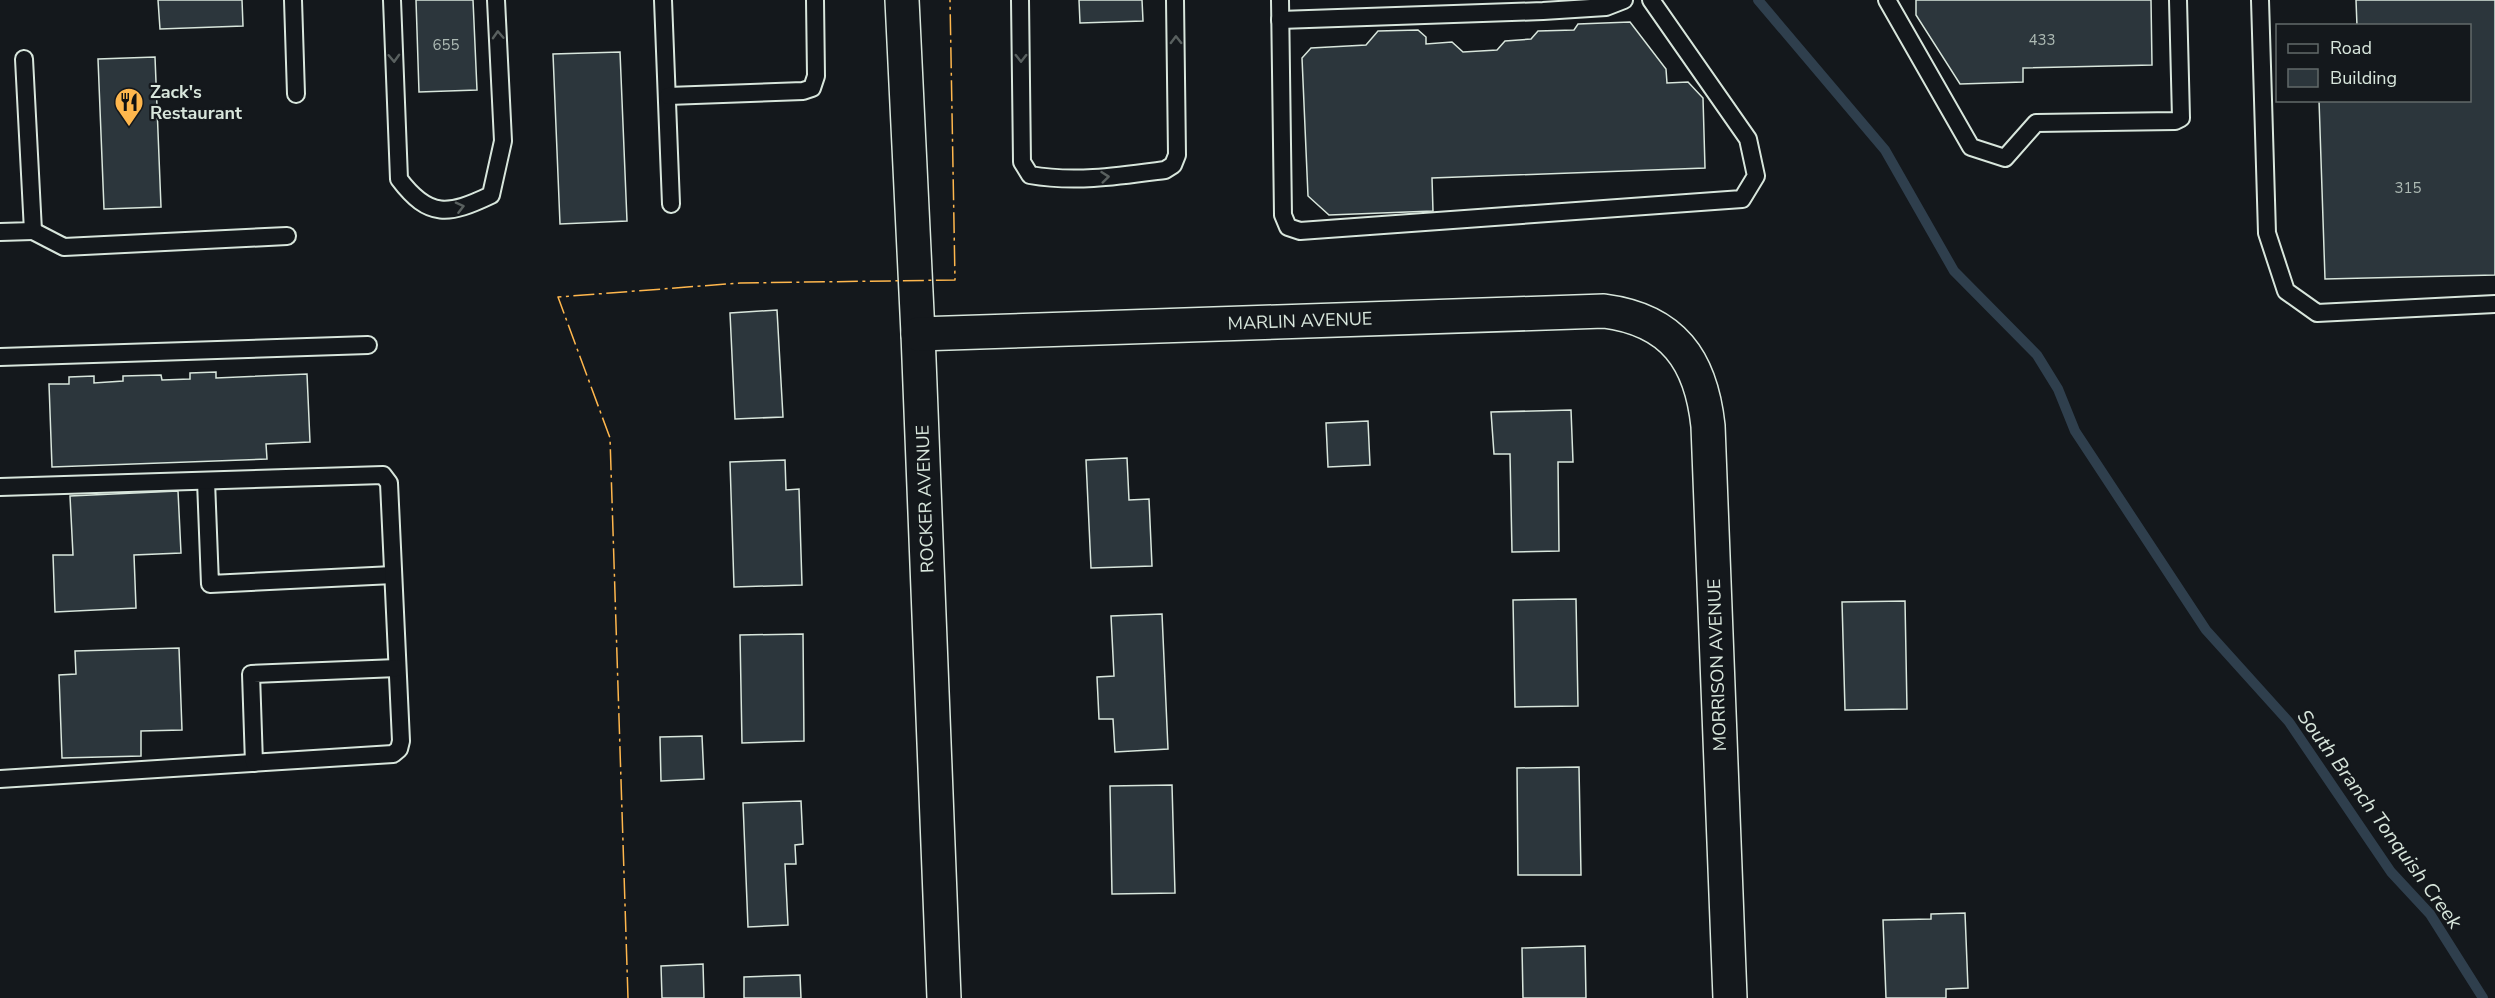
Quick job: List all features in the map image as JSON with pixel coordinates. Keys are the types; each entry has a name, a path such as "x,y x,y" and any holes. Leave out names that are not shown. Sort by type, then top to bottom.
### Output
{"street":[{"name":"ROCKER AVENUE","path":"902,0 918,334 944,998"},
{"name":"MARLIN AVENUE","path":"918,334 1604,311 1641,319 1675,341"},
{"name":"MORRISON AVENUE","path":"1675,341 1689,358 1700,381 1708,426 1730,998"}],"lane":[{"path":"293,0 296,94"},
{"path":"392,0 399,179 413,199 442,212 468,205 491,195 500,165 503,141 496,0"},
{"path":"663,0 671,204"},
{"path":"668,96 803,91 812,88 816,76 815,0"},
{"path":"1020,0 1022,162 1030,175 1050,179 1101,178 1165,170 1173,165 1177,155 1175,0"},
{"path":"1280,0 1283,215 1288,227 1300,231 1742,199 1756,176 1748,139 1651,0"},
{"path":"1280,20 1543,12 1605,7 1624,0"},
{"path":"1887,0 1971,147 2005,158 2036,123 2175,121 2181,118 2178,0"},
{"path":"2260,0 2267,233 2286,291 2317,314 2495,304"},
{"path":"24,59 33,231"},
{"path":"0,232 33,231 64,247 287,236"},
{"path":"0,357 368,345"},
{"path":"0,488 383,475 389,483 400,741 399,749 393,754 0,779"},
{"path":"206,481 210,584 393,575"},
{"path":"254,763 251,674 397,668"}],"building":[{"path":"158,0 242,0 243,26 160,29"},
{"path":"416,0 473,0 477,90 419,92"},
{"path":"1079,0 1142,0 1143,21 1080,23"},
{"path":"1916,0 2151,0 2152,65 2023,68 2023,82 1960,84 1916,15"},
{"path":"2356,0 2495,0 2495,275 2325,279 2319,102 2471,102 2471,24 2357,24"},
{"path":"1630,22 1666,69 1667,83 1688,82 1703,98 1705,168 1432,178 1433,211 1329,215 1308,196 1302,58 1311,48 1366,45 1378,31 1418,30 1426,37 1426,44 1452,42 1463,52 1497,50 1505,41 1531,39 1538,31 1574,30 1578,24"},
{"path":"620,52 627,221 560,224 553,54"},
{"path":"155,57 161,207 104,209 98,59"},
{"path":"777,310 783,417 735,419 730,313"},
{"path":"216,372 216,378 307,374 310,442 266,444 267,459 52,467 49,384 69,384 69,377 94,376 94,383 123,381 123,376 161,375 162,380 190,379 190,373"},
{"path":"1571,410 1573,462 1558,462 1559,551 1512,552 1510,454 1494,454 1491,412"},
{"path":"1368,421 1370,465 1328,467 1326,423"},
{"path":"1127,458 1129,500 1149,499 1152,566 1091,568 1086,460"},
{"path":"785,460 786,490 799,489 802,585 734,587 730,462"},
{"path":"178,491 181,553 134,555 136,608 55,612 53,555 73,555 70,496"},
{"path":"1576,599 1578,706 1515,707 1513,600"},
{"path":"1905,601 1907,709 1845,710 1842,602"},
{"path":"1162,614 1168,749 1115,752 1113,719 1099,719 1097,677 1114,676 1111,616"},
{"path":"803,634 804,741 742,743 740,635"},
{"path":"179,648 182,730 141,731 141,756 62,758 59,675 76,674 75,651"},
{"path":"702,736 704,779 661,781 660,737"},
{"path":"1579,767 1581,875 1518,875 1517,768"},
{"path":"1172,785 1175,893 1112,894 1110,786"},
{"path":"801,801 803,844 795,845 796,864 785,864 788,925 748,927 743,803"},
{"path":"1965,913 1968,988 1946,989 1946,998 1886,998 1883,920 1931,919 1931,914"},
{"path":"1585,946 1586,998 1523,998 1522,948"},
{"path":"703,964 704,998 662,998 661,966"},
{"path":"800,975 801,998 744,998 744,977"}],"waterway":[{"name":"South Branch Tonquish Creek","path":"1758,0 1885,150 1954,271 2037,355 2058,389 2075,431 2206,630 2289,722 2391,872 2430,914 2483,998"}],"power":[{"path":"628,998 610,438 558,297 740,283 955,280 950,0"}],"place":[{"name":"Zack's Restaurant","path":"129,128"}]}
